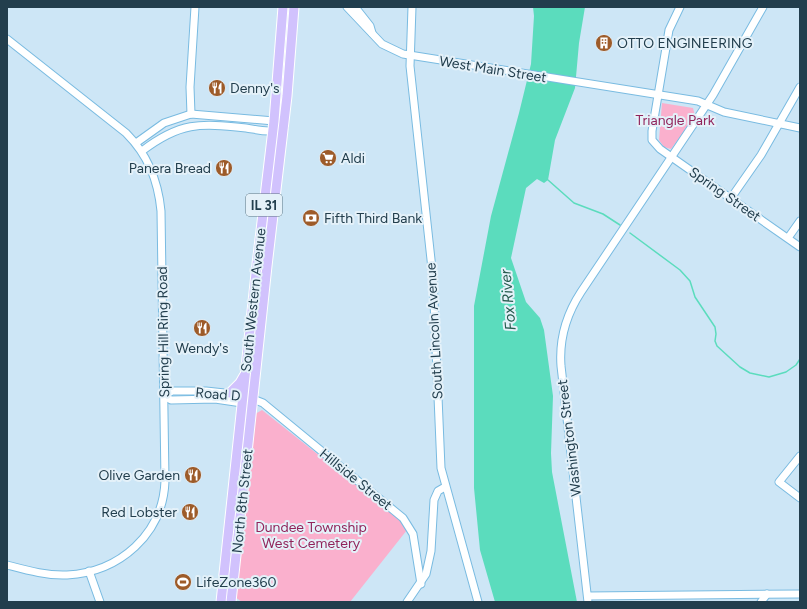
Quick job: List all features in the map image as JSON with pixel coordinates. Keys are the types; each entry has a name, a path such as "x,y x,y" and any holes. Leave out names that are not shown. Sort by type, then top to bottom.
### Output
{"main road":[{"name":"South Western Avenue","path":"243,399 273,131 283,7"},
{"name":"South Western Avenue","path":"253,399 284,127 294,7"},
{"path":"230,393 240,383 245,373"},
{"name":"North 8th Street","path":"222,602 243,399"},
{"name":"North 8th Street","path":"231,602 253,399"},
{"path":"225,570 234,572"}],"street":[{"path":"192,114 190,88 195,7"},
{"name":"West Main Street","path":"347,7 366,29 386,47 410,56 698,100 728,113 800,128"},
{"name":"West Main Street","path":"355,7 370,26 372,33"},
{"name":"South Lincoln Avenue","path":"412,7 410,56 413,97 432,269 441,468 445,487 478,602"},
{"path":"657,94 668,30 680,7"},
{"name":"Washington Street","path":"588,599 560,357 566,320 575,300 707,104 763,7"},
{"name":"Spring Hill Ring Road","path":"7,39 114,123 136,143 142,151 155,177 161,211 165,490 157,518 145,537 131,550 114,562 90,571 68,575 52,574 7,564"},
{"path":"731,198 761,155 800,87"},
{"name":"Spring Street","path":"657,94 652,140 657,147 800,247"},
{"path":"136,143 164,123 192,114 274,121 284,127"},
{"path":"142,151 170,132 192,125 209,124 273,131 284,127"},
{"path":"788,238 800,220"},
{"name":"Road D","path":"243,399 230,393 206,391 172,391 164,396 171,400 253,399"},
{"name":"Hillside Street","path":"253,399 263,403 401,516 413,534 421,584"},
{"path":"800,456 779,482 800,498"},
{"path":"407,602 421,584 429,563 434,500 438,491 445,487"},
{"path":"90,571 100,602"},
{"path":"761,602 767,594"},
{"path":"588,599 800,594"}],"green space":[{"name":"Triangle Park","path":"662,103 693,108 695,116 671,149 664,147 659,140"},
{"name":"Dundee Township West Cemetery","path":"262,410 399,519 407,530 350,602 242,602 235,597 255,414"}],"water":[{"name":"Fox River","path":"533,7 585,7 579,43 575,88 555,140 548,180 544,183 537,179 526,188 511,258 526,302 540,318 544,330 553,396 551,453 552,472 577,602 495,602 480,550 474,488 474,306 491,216 531,64 534,16"}],"waterway":[{"path":"548,180 574,203 603,214 620,225"},
{"path":"630,233 680,270 690,281 695,297 715,327 715,341 717,346 740,367 750,373 769,377 786,372 796,365 800,359"}],"place":[{"name":"OTTO ENGINEERING","path":"604,43"},
{"name":"Denny's","path":"217,88"},
{"name":"Aldi","path":"328,158"},
{"name":"Panera Bread","path":"224,168"},
{"name":"Fifth Third Bank","path":"311,218"},
{"name":"Wendy's","path":"202,328"},
{"name":"Olive Garden","path":"193,475"},
{"name":"Red Lobster","path":"190,512"},
{"name":"LifeZone360","path":"183,582"}]}
